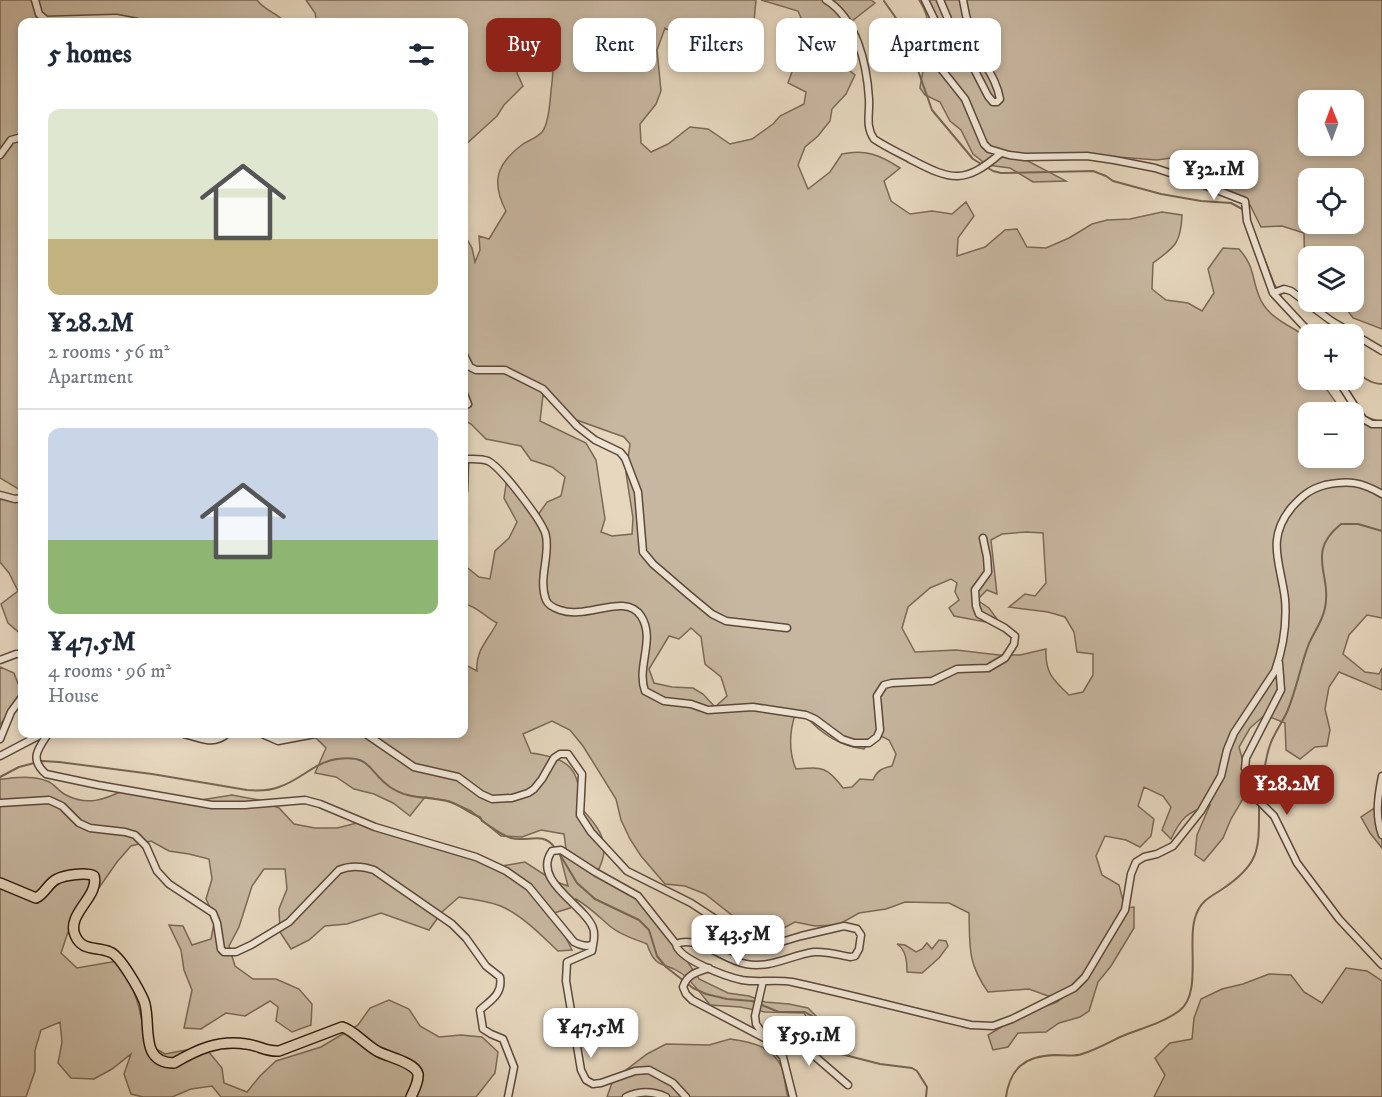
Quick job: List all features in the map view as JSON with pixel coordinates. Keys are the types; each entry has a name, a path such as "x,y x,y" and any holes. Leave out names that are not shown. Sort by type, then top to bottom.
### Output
{"main road":[{"path":"0,883 36,898 41,896 57,879 83,873 94,876 96,881 93,889 76,919 75,934 81,944 88,948 110,951 116,955 144,1001 151,1049 161,1061 174,1064 198,1050 225,1043 249,1044 271,1052 279,1051 342,1028 348,1028 359,1040 415,1069 418,1076 417,1085 411,1097"}],"street":[{"path":"35,0 39,14 44,18"},
{"path":"825,0 837,8 849,24 862,56 867,75 868,125 874,139 936,173 952,177 964,176 973,172 989,164 1001,153"},
{"path":"925,0 937,25 938,65 965,99 986,146 1001,153 1025,157 1087,156 1155,168 1245,201 1247,221 1273,293 1302,324"},
{"path":"940,0 956,38 988,96 993,102 997,102 1000,99 998,88 968,26 963,0"},
{"path":"0,155 11,140 18,138"},
{"path":"1273,293 1284,289 1291,291 1330,320 1382,351"},
{"path":"468,363 476,370 505,370 543,389 577,426 595,440 620,452 626,458 638,492 643,552 653,564 689,595 712,614 726,621 787,628"},
{"path":"1344,390 1363,419 1372,424 1382,424"},
{"path":"468,459 482,459 490,462 506,477 543,529 546,536 543,592 547,603 568,613 585,613 628,605 641,616 647,631 641,682 645,692 664,701 691,704 708,710 753,707 806,715 842,739 854,743 868,743 877,737 880,730 877,696 884,685 932,681 957,669 988,668 1005,658 1014,644 1015,636 979,614 976,606 975,590 988,572 983,538"},
{"path":"686,1097 673,1083 649,1070 635,1071 593,1084 586,1080 580,1070 566,981 567,962 592,951 595,938 590,922 552,879 548,869 549,856 552,851 561,850 638,896 676,944 677,949 709,968 742,980 763,984 785,981 971,1025 993,1026 1012,1019 1074,988 1084,977 1125,910 1131,874 1136,862 1173,846 1214,792 1234,733 1275,671 1278,661 1285,628 1285,598 1276,546 1279,529 1285,515 1302,496 1323,486 1353,482 1382,494"},
{"path":"0,495 18,499"},
{"path":"0,660 18,654"},
{"path":"1278,661 1281,690 1246,758 1245,768 1249,782 1255,796 1274,816 1298,863 1339,919 1382,965"},
{"path":"0,739 11,712 18,702"},
{"path":"0,756 34,738"},
{"path":"45,738 36,749 37,761 41,770 46,774 212,805 305,800 375,827 476,857 506,871 529,887 574,942 589,946 593,944"},
{"path":"199,738 211,741 222,738"},
{"path":"271,738 278,741 294,738"},
{"path":"372,738 414,767 458,777 492,799 512,798 528,793 542,779 554,758 560,754 568,754 582,774 580,815 591,832 627,871 691,903 754,945 771,945 844,926 857,929 861,935 859,949 855,956 816,952 764,965 746,964 733,960 692,942 676,944"},
{"path":"1382,776 1377,807 1378,824 1382,835"},
{"path":"0,803 49,800 62,806 79,823 90,828 135,835 143,842 157,871 169,884 213,914 217,923 221,949 224,952 236,952 289,922 339,870 346,867 363,867 374,870 452,924 466,938 486,966 500,977 499,993 480,1010 483,1029 503,1039 514,1067 508,1097"},
{"path":"709,968 689,975 683,987 692,1000 772,1042 792,1042 811,1053 848,1085"},
{"path":"763,984 755,1016 760,1030 783,1057 793,1097"},
{"path":"626,1097 646,1092 666,1097"}],"shaded area":[{"path":"0,0 257,0 280,18 18,18 18,489 0,478"},
{"path":"306,0 756,0 754,18 668,18 668,30 665,28 657,50 661,91 656,104 640,124 641,143 651,152 668,144 690,127 708,129 730,144 752,139 780,116 804,104 806,92 788,83 792,72 851,72 855,75 846,94 832,109 830,121 805,147 798,165 808,189 830,172 842,154 866,153 886,160 900,168 884,181 891,201 910,214 932,211 952,214 966,202 974,216 958,238 957,256 985,247 1005,230 1017,229 1027,247 1046,248 1092,224 1107,220 1130,219 1162,212 1182,215 1180,232 1175,244 1153,263 1152,289 1166,300 1188,303 1202,311 1214,293 1208,269 1223,248 1239,249 1248,261 1263,304 1273,316 1298,332 1298,390 1327,390 1336,402 1298,402 1298,468 1364,468 1364,416 1382,422 1382,618 1367,615 1349,635 1343,654 1365,672 1379,674 1382,668 1382,690 1339,672 1329,687 1325,709 1330,730 1327,746 1315,747 1300,759 1286,750 1285,723 1265,715 1250,728 1239,747 1250,787 1231,819 1223,838 1204,861 1195,855 1197,835 1210,805 1186,817 1171,839 1162,830 1171,807 1163,796 1144,787 1138,806 1154,819 1151,836 1140,847 1126,840 1105,836 1096,856 1102,875 1119,885 1125,908 1134,907 1134,928 1111,966 1098,982 1089,1011 1080,1017 1059,1023 1046,1032 1018,1033 1008,1047 993,1050 988,1035 1021,1015 1057,1002 1067,994 1048,996 1029,989 988,992 973,963 969,913 949,903 905,902 886,909 859,913 838,925 815,926 795,922 776,932 755,928 737,919 705,894 685,886 665,884 630,839 621,820 616,799 583,746 570,730 552,721 523,734 531,753 564,762 575,775 581,808 599,831 604,846 604,855 596,874 647,903 651,918 683,955 699,979 728,993 749,996 765,1002 808,1008 837,1040 839,1052 821,1054 811,1038 810,1023 804,1013 765,1012 740,1007 710,1005 685,976 657,962 647,944 615,930 576,899 570,908 554,913 572,950 558,951 526,922 505,908 488,902 459,897 442,912 429,930 381,913 347,924 325,926 309,940 291,949 280,932 279,909 287,889 285,869 264,869 252,886 239,927 229,946 235,966 253,979 276,979 299,989 312,1004 311,1025 292,1032 276,1021 278,1007 270,1001 245,1016 226,1013 201,1029 184,1028 192,990 184,970 181,950 169,925 183,926 192,945 211,939 215,918 206,899 212,879 209,859 169,851 151,841 131,846 117,862 68,932 61,953 77,968 117,961 129,980 137,1000 146,1043 165,1054 186,1050 208,1051 222,1068 224,1083 247,1092 276,1061 321,1047 358,1025 370,1008 389,1000 409,1009 420,1026 439,1037 461,1035 482,1037 498,1052 495,1073 476,1097 221,1097 212,1086 191,1089 172,1097 143,1097 131,1094 124,1074 131,1054 94,1079 71,1078 58,1063 62,1042 60,1022 41,1030 35,1050 35,1071 26,1097 0,1097 0,779 24,777 42,779 50,782 66,795 88,801 109,797 124,790 182,803 232,795 259,800 279,808 294,824 315,828 337,828 357,823 502,866 525,862 554,881 568,886 560,855 566,849 564,834 541,830 522,837 501,836 471,811 449,801 425,797 410,816 393,803 374,794 354,789 336,777 315,773 326,748 316,738 468,738 468,666 477,671 480,652 497,623 468,605 468,568 479,577 490,579 495,551 509,538 517,522 504,498 507,478 519,499 538,515 547,502 561,496 565,477 552,467 531,460 521,446 486,439 468,422 468,241 475,262 480,250 479,236 489,239 506,211 501,201 498,182 502,166 514,151 540,134 546,124 553,72 561,72 561,18 486,18 486,72 518,72 523,86 504,105 497,116 468,142 468,18 316,18","holes":["543,395 571,418 624,437 630,444 626,473 633,518 632,534 612,536 601,532 605,519 596,460 586,443 540,421","1043,533 1046,583 1035,596 1025,594 1009,607 1048,612 1065,617 1074,632 1077,652 1093,654 1093,675 1083,692 1069,695 1058,684 1048,669 1046,649 1020,655 956,650 915,652 902,628 908,607 930,588 951,579 957,583 955,592 959,600 949,608 954,616 991,623 997,619 989,608 977,600 987,590 997,594 991,540 1002,534","691,628 701,637 705,664 721,677 727,696 715,707 703,694 693,688 654,683 649,669 669,636 679,639","795,715 805,715 831,738 847,745 864,749 879,735 889,740 896,754 892,766 881,770 873,780 860,779 852,787 843,788 828,772 818,768 796,769 791,750 793,722"]},
{"path":"761,0 871,0 875,3 856,18 801,18 798,11"},
{"path":"919,0 1382,0 1382,329 1353,318 1348,312 1364,312 1364,246 1304,246 1304,234 1364,234 1364,168 1298,168 1298,231 1282,226 1261,227 1247,199 1219,190 1200,168 1185,156 1157,160 1078,154 1024,159 1066,181 1033,182 1010,168 987,165 973,154 961,130 950,121 940,102 925,95 920,88 923,72 1001,72 1001,18 927,18"},
{"path":"4,495 18,499 18,591 9,573 0,562 0,499"},
{"path":"18,591 18,632 8,623 1,604"},
{"path":"0,667 14,673 18,684 18,700 0,725"},
{"path":"1382,803 1382,848 1361,817"},
{"path":"939,940 946,941 948,946 939,958 922,973 907,972 904,953 897,944 905,945 916,952 927,943 932,949"},
{"path":"1346,968 1367,971 1382,981 1382,1097 1154,1097 1165,1075 1155,1058 1170,1043 1192,1039 1194,1018 1201,999 1222,989 1269,974 1291,975 1304,992 1322,1003"},
{"path":"730,1039 761,1046 773,1055 782,1068 788,1097 607,1097 613,1080 647,1054 666,1044 709,1045"}],"waterway":[{"path":"884,1 903,28 932,110 973,159 993,171 1001,173 1093,171 1113,181 1161,194 1201,201 1231,203 1244,210"},
{"path":"1257,240 1274,284 1283,300"},
{"path":"1364,378 1382,384"},
{"path":"1260,799 1270,745 1287,712 1308,646 1325,608 1326,596 1322,564 1324,544 1330,534 1341,524 1358,524 1382,531"},
{"path":"0,777 19,767 42,761 152,774 247,790 263,790 293,781 329,761 357,759 397,791 411,796 452,802 480,817 482,821 507,837 540,838 555,848"},
{"path":"1006,1097 1015,1071 1027,1061 1044,1056 1076,1055 1087,1052 1165,1019 1179,1011 1186,1003 1192,980 1192,938 1196,915 1206,900 1234,881 1251,863 1258,844 1259,805"},
{"path":"559,853 577,883 595,899 639,920 649,930 657,956 666,967 693,988 727,999 752,1001 779,1012 805,1012 824,1028 831,1045 841,1054 880,1064 912,1068 917,1071 927,1087 926,1097"}]}
